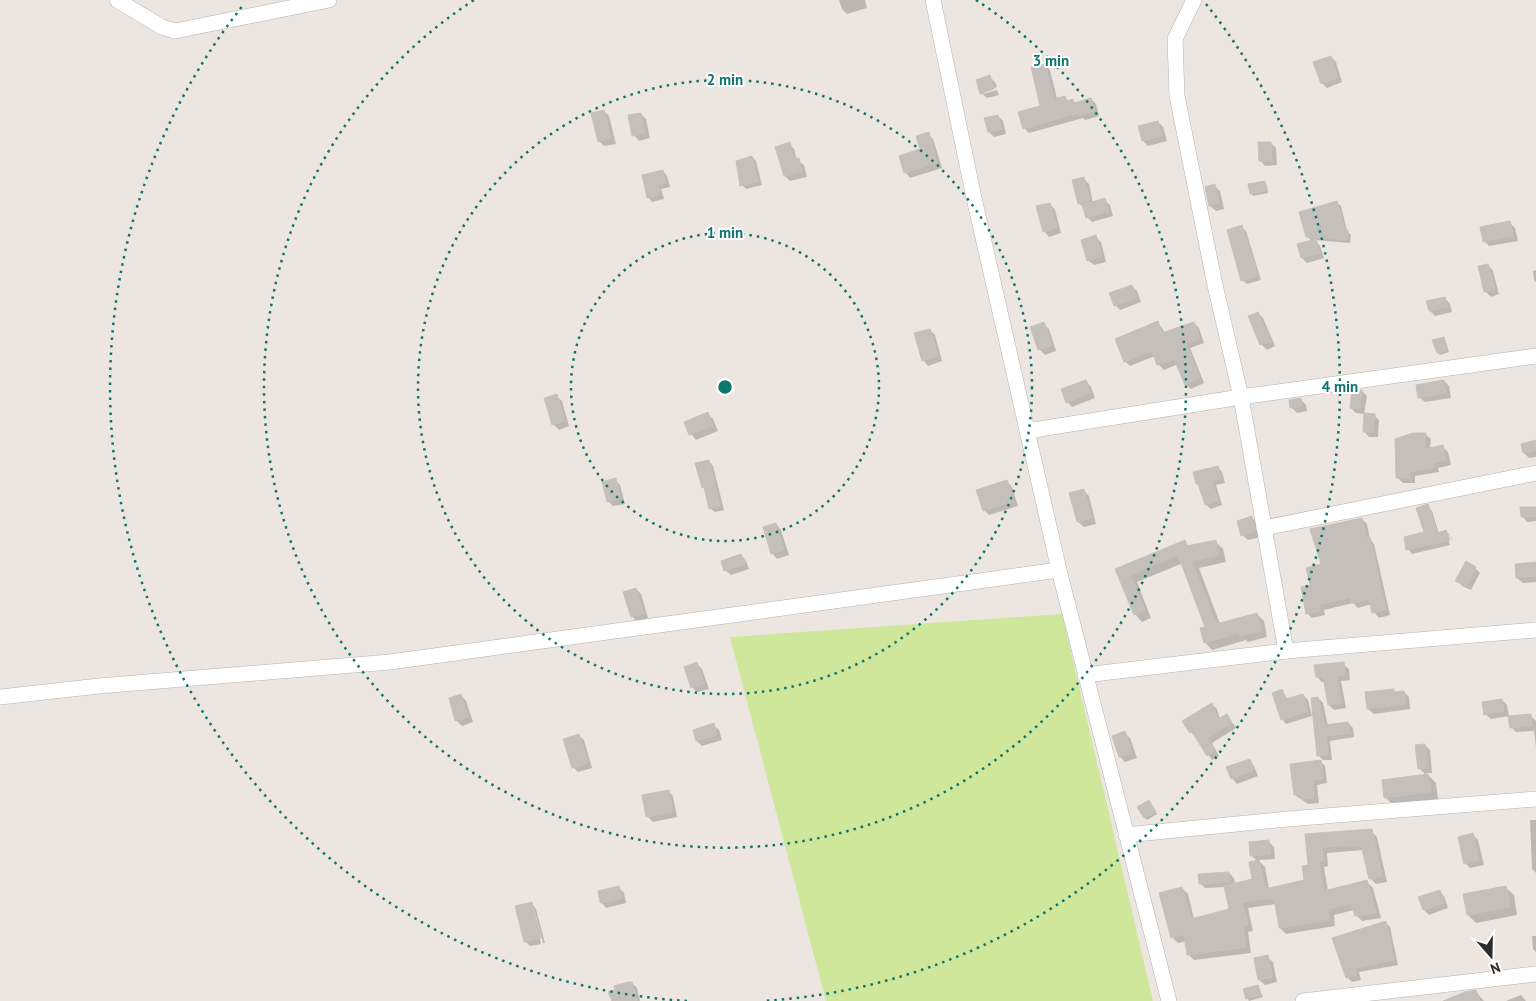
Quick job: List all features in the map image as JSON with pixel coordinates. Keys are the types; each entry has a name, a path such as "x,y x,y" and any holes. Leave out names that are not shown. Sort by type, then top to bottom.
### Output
{"street":[{"path":"117,0 162,27 175,31 329,0"},
{"path":"934,0 974,198 1059,570 1169,1001"},
{"path":"1194,0 1175,39 1177,96 1215,285 1241,396 1286,651"},
{"path":"1027,431 1241,396 1536,356"},
{"path":"1264,528 1536,474"},
{"path":"0,697 100,686 390,662 1059,570"},
{"path":"1085,675 1286,651 1536,630"},
{"path":"1126,835 1298,818 1536,799"},
{"path":"1303,1001 1536,974"}],"green space":[{"path":"1062,614 1153,1001 826,1001 730,637"}],"building":[{"path":"1331,56 1338,78 1321,84 1313,62"},
{"path":"1045,64 1054,99 1065,96 1067,101 1073,99 1074,103 1091,98 1095,111 1079,116 1078,113 1023,129 1018,112 1040,106 1031,67"},
{"path":"990,75 994,89 980,94 976,80"},
{"path":"604,110 611,138 598,142 591,113"},
{"path":"641,113 645,133 632,136 628,115"},
{"path":"998,115 1002,129 988,132 984,118"},
{"path":"1158,121 1162,136 1142,141 1138,126"},
{"path":"929,132 937,163 904,173 899,156 920,149 916,136"},
{"path":"790,142 794,160 799,158 802,172 784,176 775,147"},
{"path":"1258,142 1271,142 1272,161 1259,161"},
{"path":"752,156 758,181 740,186 736,161"},
{"path":"663,170 666,183 658,185 660,195 647,198 642,175"},
{"path":"1084,177 1090,201 1078,204 1072,180"},
{"path":"1265,181 1266,191 1250,194 1248,184"},
{"path":"1215,184 1220,203 1209,206 1205,187"},
{"path":"1105,198 1109,211 1086,218 1082,205"},
{"path":"1337,201 1345,230 1348,230 1347,240 1306,237 1299,212"},
{"path":"1050,203 1057,227 1043,232 1036,206"},
{"path":"1510,221 1513,236 1483,242 1480,227"},
{"path":"1242,225 1258,276 1241,281 1227,230"},
{"path":"1096,235 1102,256 1087,261 1081,240"},
{"path":"1316,239 1320,253 1301,258 1297,244"},
{"path":"1488,264 1495,289 1484,292 1478,266"},
{"path":"1132,285 1137,297 1114,306 1109,293"},
{"path":"1445,297 1448,307 1429,311 1426,301"},
{"path":"1258,312 1271,341 1260,345 1248,316"},
{"path":"1158,321 1162,333 1194,322 1200,339 1186,343 1200,378 1185,385 1174,359 1157,365 1152,351 1124,362 1115,339"},
{"path":"1044,322 1052,346 1038,350 1030,327"},
{"path":"930,329 938,356 922,361 914,333"},
{"path":"1444,337 1448,350 1437,353 1432,340"},
{"path":"1086,380 1091,393 1066,403 1061,389"},
{"path":"1444,380 1446,393 1418,398 1416,385"},
{"path":"1362,390 1360,409 1350,408 1352,391"},
{"path":"557,394 565,421 552,425 544,398"},
{"path":"1301,398 1302,406 1290,408 1289,400"},
{"path":"708,412 713,426 689,435 684,422"},
{"path":"1364,413 1375,414 1373,432 1363,432"},
{"path":"1413,433 1426,433 1425,449 1443,445 1446,460 1434,463 1434,467 1410,472 1410,478 1396,478 1395,439"},
{"path":"1536,440 1536,450 1523,453 1521,444"},
{"path":"709,460 720,506 709,509 704,487 702,488 695,463"},
{"path":"1218,466 1221,479 1212,481 1218,501 1205,505 1193,472"},
{"path":"616,478 620,498 607,502 602,482"},
{"path":"1007,480 1014,501 983,511 976,490"},
{"path":"1084,489 1092,518 1077,522 1069,493"},
{"path":"1428,504 1437,533 1446,530 1450,540 1406,550 1404,537 1424,532 1416,508"},
{"path":"1520,507 1536,507 1536,516 1521,517"},
{"path":"1252,516 1255,531 1241,536 1237,521"},
{"path":"1362,518 1366,538 1370,537 1386,610 1372,613 1369,599 1352,603 1350,597 1320,605 1320,611 1306,614 1301,587 1310,585 1306,568 1321,564 1310,529"},
{"path":"776,523 784,550 771,554 763,527"},
{"path":"1185,540 1187,546 1216,540 1219,555 1192,561 1216,624 1257,613 1261,631 1239,636 1239,633 1204,643 1200,628 1205,627 1178,555 1130,575 1145,610 1134,615 1115,569"},
{"path":"741,554 745,564 724,571 721,561"},
{"path":"1466,561 1476,567 1466,586 1455,581"},
{"path":"1536,562 1536,576 1516,578 1515,564"},
{"path":"636,588 644,613 631,617 623,592"},
{"path":"697,662 704,684 691,688 684,667"},
{"path":"1344,662 1345,675 1337,676 1341,703 1328,705 1323,677 1316,677 1314,665"},
{"path":"1282,689 1286,699 1303,694 1308,711 1281,720 1272,693"},
{"path":"1394,689 1394,692 1404,691 1406,704 1367,709 1365,692"},
{"path":"461,694 468,717 455,721 449,698"},
{"path":"1318,697 1325,725 1348,722 1350,733 1326,736 1328,755 1317,756 1311,698"},
{"path":"1502,699 1504,711 1484,715 1482,702"},
{"path":"1212,703 1218,719 1227,714 1232,723 1208,738 1215,750 1207,756 1192,732 1190,733 1182,721"},
{"path":"1531,714 1532,725 1510,728 1508,716"},
{"path":"714,723 717,735 696,741 693,730"},
{"path":"1125,731 1132,753 1119,757 1112,736"},
{"path":"579,734 588,763 572,768 563,739"},
{"path":"1425,744 1428,768 1418,769 1415,745"},
{"path":"1250,759 1254,770 1231,779 1226,767"},
{"path":"1321,760 1323,779 1313,780 1314,798 1302,799 1301,794 1294,795 1290,764"},
{"path":"1428,774 1431,792 1384,798 1382,780"},
{"path":"669,790 673,812 646,817 642,795"},
{"path":"1149,800 1156,812 1144,818 1137,807"},
{"path":"1372,829 1382,876 1369,879 1361,845 1322,847 1323,861 1319,861 1324,891 1367,880 1376,913 1355,916 1351,904 1328,909 1330,920 1279,928 1274,898 1242,902 1248,925 1243,926 1246,947 1187,955 1184,934 1171,938 1159,893 1182,887 1191,919 1229,909 1224,886 1252,879 1249,862 1259,860 1265,889 1304,880 1302,866 1308,865 1305,834"},
{"path":"1473,833 1479,860 1464,864 1458,837"},
{"path":"1269,840 1270,854 1250,856 1249,842"},
{"path":"1229,872 1230,882 1199,884 1198,874"},
{"path":"619,886 622,898 600,903 598,891"},
{"path":"1506,886 1510,907 1467,915 1463,894"},
{"path":"1440,890 1444,903 1423,910 1418,897"},
{"path":"532,902 541,938 524,942 515,906"},
{"path":"1386,921 1394,960 1355,968 1357,975 1346,978 1332,938"},
{"path":"1268,955 1272,977 1258,980 1254,958"},
{"path":"632,982 637,1001 612,1001 608,992 615,990 614,986"},
{"path":"1258,985 1261,995 1246,999 1243,989"},
{"path":"1476,990 1480,1001 1443,1001 1465,992"}]}
